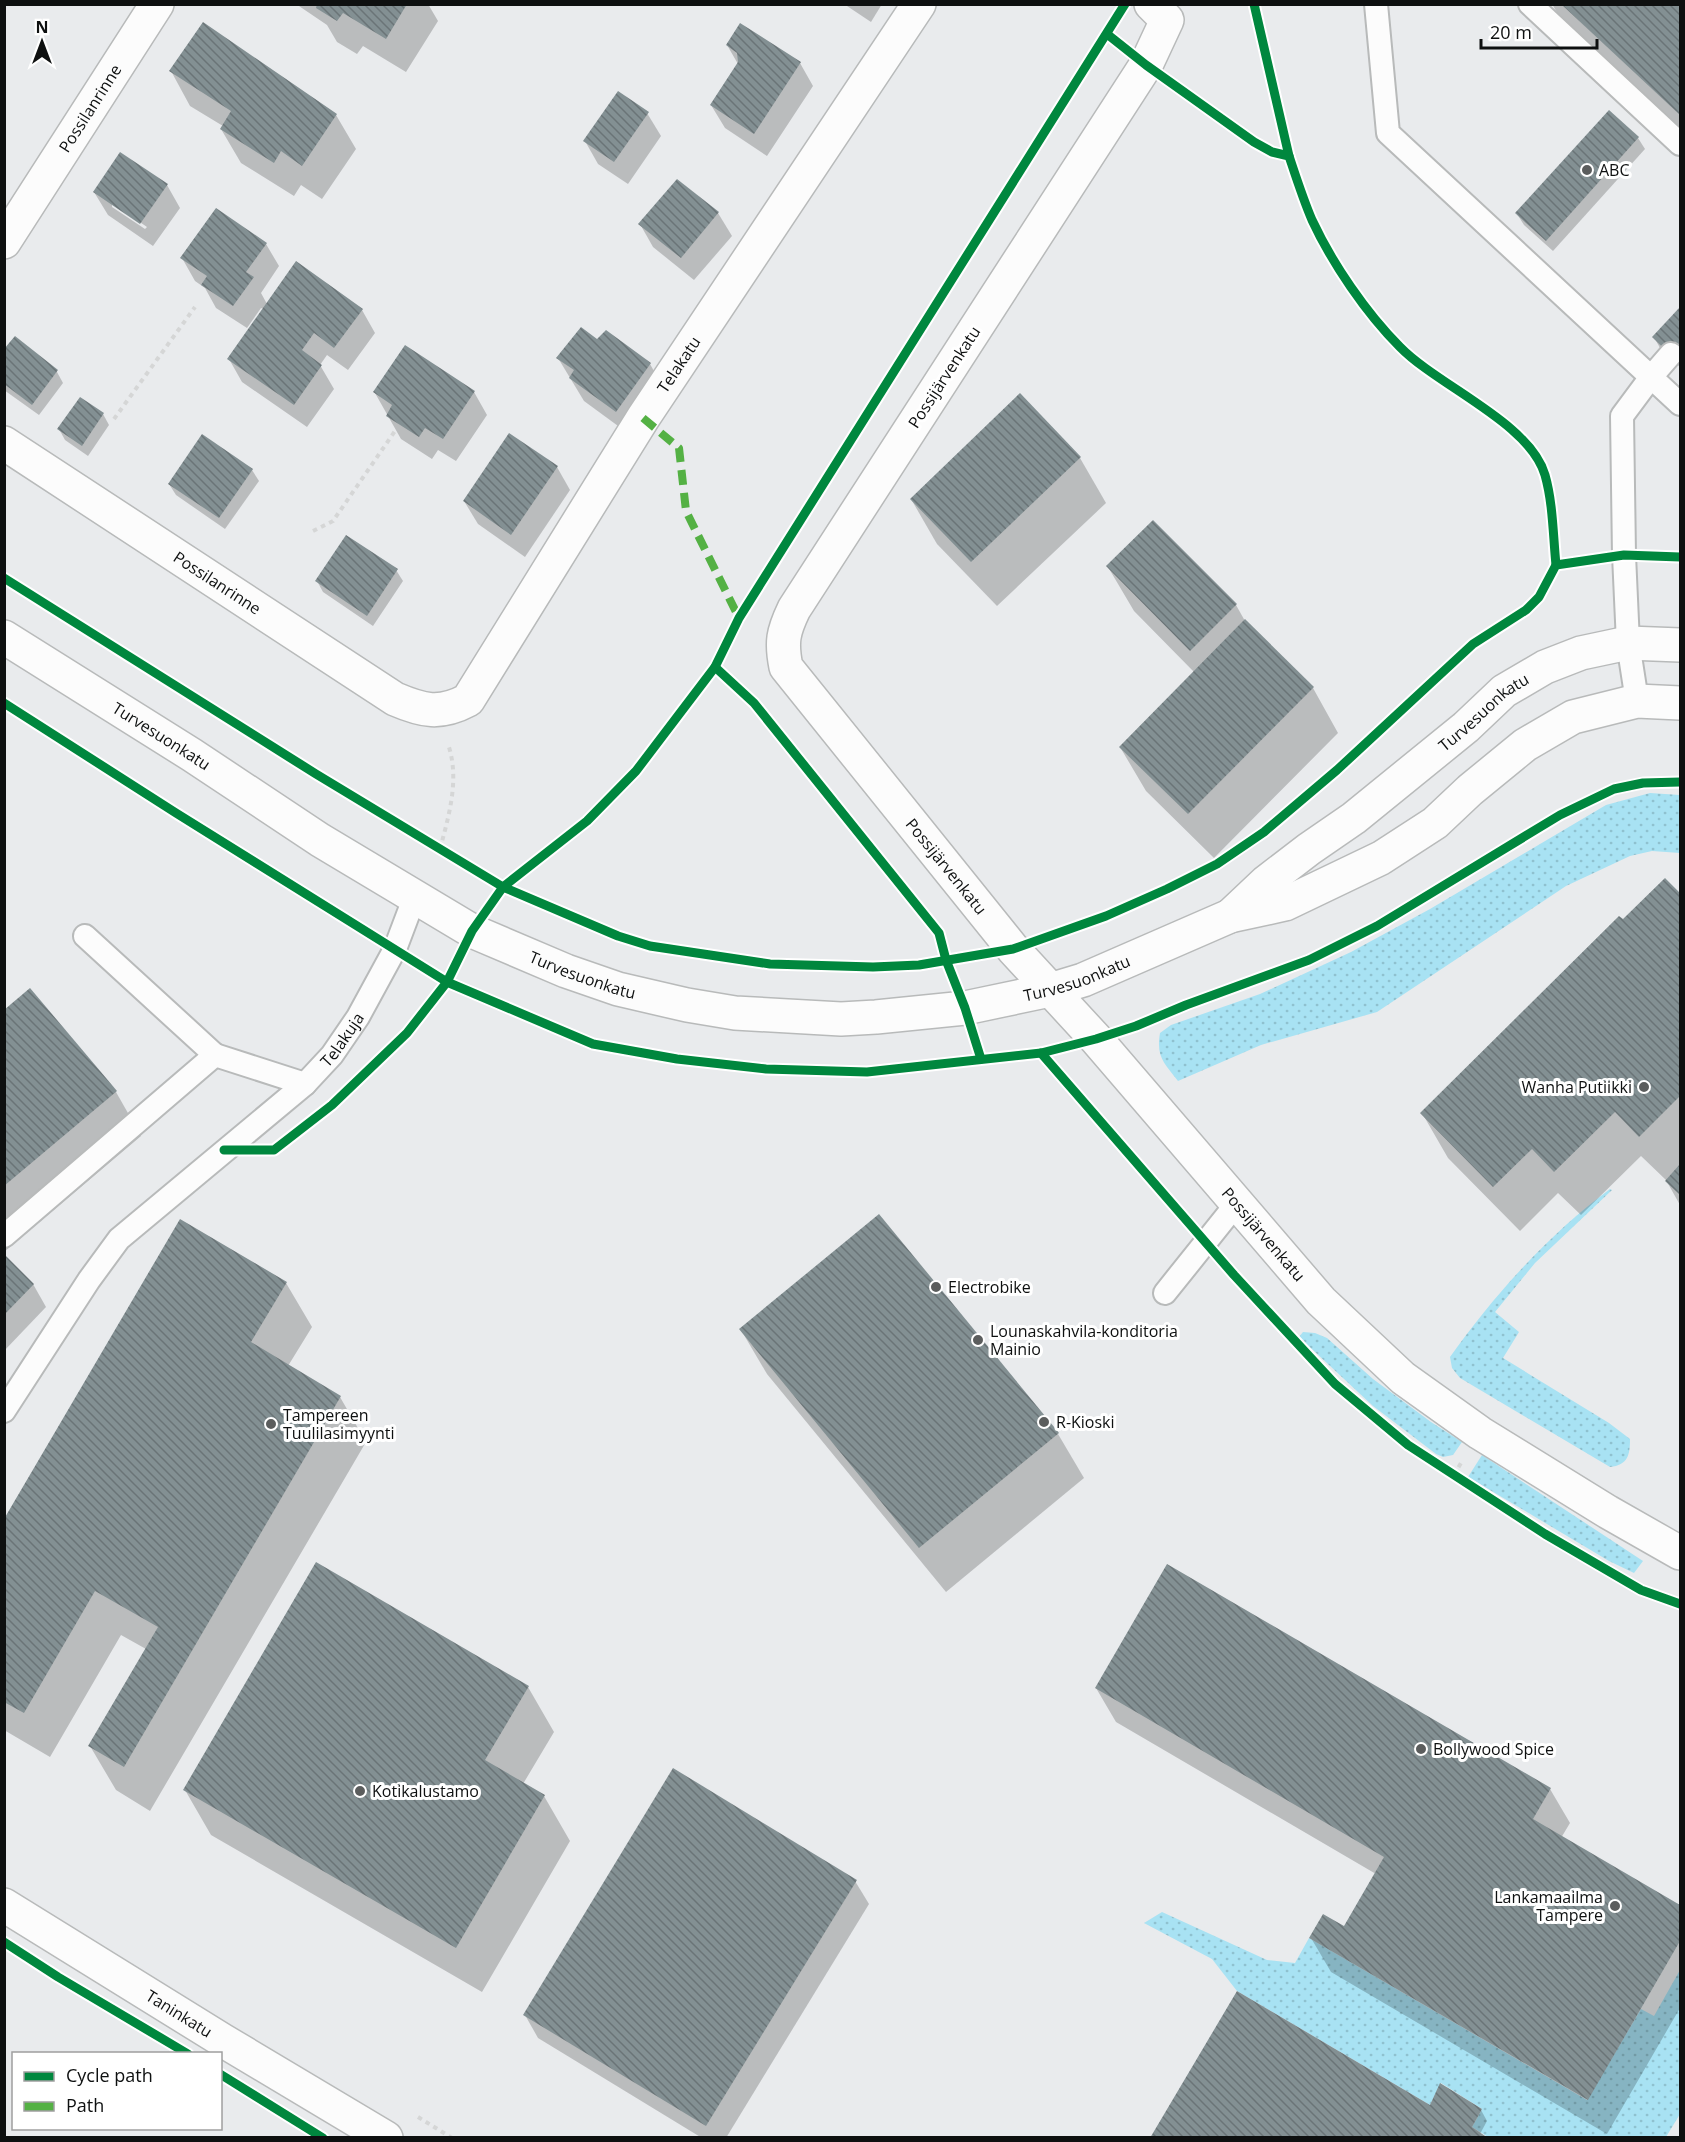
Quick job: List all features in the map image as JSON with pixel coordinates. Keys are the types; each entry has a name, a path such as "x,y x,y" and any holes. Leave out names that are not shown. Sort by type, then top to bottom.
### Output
{"street":[{"name":"Possilanrinne","path":"4,242 157,4"},
{"name":"Telakatu","path":"436,710 452,708 468,700 643,418 919,4"},
{"name":"Possijärvenkatu","path":"1159,12 1146,65 794,609 785,626 782,645 786,667 1013,949 1096,1039 1321,1301 1403,1378 1480,1433 1608,1512 1680,1553"},
{"name":"Possilanrinne","path":"4,443 395,699 415,707 436,710"},
{"name":"Turvesuonkatu","path":"4,637 192,755 320,840 472,931 566,971 618,989 687,1005 735,1013 841,1019 965,1008 1050,990 1116,967 1230,916 1285,904 1382,858 1435,823 1495,769 1545,732 1573,717 1637,701 1680,703"},
{"name":"Turvesuonkatu","path":"1230,916 1266,882 1354,818 1466,727 1504,691 1545,667 1581,653 1628,643 1680,645"},
{"name":"Taninkatu","path":"4,1905 386,2138"}],"lane":[{"path":"1376,4 1388,133 1680,404"},
{"path":"1530,4 1680,144"},
{"path":"1637,701 1628,643 1622,416 1671,354"},
{"name":"Telakuja","path":"4,1411 89,1280 119,1239 305,1084 332,1055 358,1017 395,949 415,896"},
{"path":"85,936 215,1055 305,1084"},
{"path":"4,1236 215,1055"},
{"path":"1165,1293 1237,1203"}],"path":[{"path":"114,419 195,307"},
{"path":"313,531 333,521 395,431"},
{"path":"436,710 450,748 454,780 449,815 440,849"},
{"path":"430,844 448,855"},
{"path":"1444,1469 1463,1481"}],"shaded area":[{"path":"1650,793 1680,795 1680,853 1652,851 1630,856 1566,886 1377,1012 1261,1045 1178,1081 1162,1059 1159,1048 1160,1033 1171,1025 1260,994 1351,952 1430,909 1606,805"},
{"path":"1610,1189 1612,1190 1535,1263 1495,1312 1519,1332 1503,1358 1609,1423 1630,1439 1627,1458 1621,1464 1610,1467 1460,1378 1452,1368 1450,1357 1504,1288 1544,1246"},
{"path":"1303,1332 1315,1333 1327,1338 1373,1379 1462,1442 1453,1455 1443,1457 1436,1454 1373,1406 1299,1337"},
{"path":"1482,1455 1643,1561 1634,1573 1609,1561 1468,1477"},
{"path":"1162,1912 1267,1960 1295,1963 1309,1938 1587,2100 1641,2009 1654,2016 1680,1970 1680,2114 1666,2137 1488,2137 1472,2127 1482,2109 1441,2083 1430,2105 1237,1991 1212,1959 1144,1923"}],"building":[{"path":"317,4 407,4 386,39 343,13 337,21 316,8"},
{"path":"1561,4 1680,4 1680,115"},
{"path":"203,22 337,114 302,166 281,151 274,163 220,129 231,111 169,71"},
{"path":"740,23 801,62 754,134 710,105 738,62 737,53 726,45"},
{"path":"618,91 649,112 614,162 583,141"},
{"path":"1609,110 1639,137 1546,241 1515,213"},
{"path":"120,152 168,184 140,224 93,192"},
{"path":"677,179 719,212 681,258 638,224"},
{"path":"216,208 267,243 246,272 254,277 233,306 201,285 207,276 180,258"},
{"path":"296,261 363,309 334,348 314,333 302,350 322,365 294,405 227,359"},
{"path":"1680,307 1680,364 1652,337"},
{"path":"581,327 597,339 606,330 651,363 616,412 569,378 574,370 556,358"},
{"path":"15,336 58,370 32,405 4,384 4,349"},
{"path":"405,345 475,391 443,439 425,428 419,437 386,416 392,405 373,392"},
{"path":"1020,393 1081,457 971,562 910,499"},
{"path":"80,397 104,413 82,446 57,429"},
{"path":"509,433 558,466 511,535 463,501"},
{"path":"202,434 253,469 219,518 168,484"},
{"path":"1153,520 1237,604 1190,651 1106,566"},
{"path":"346,535 398,569 367,616 315,581"},
{"path":"1245,619 1314,687 1188,814 1119,747"},
{"path":"1665,878 1680,893 1680,1096 1639,1137 1615,1112 1554,1172 1532,1149 1493,1187 1420,1113 1619,916 1623,919"},
{"path":"30,988 117,1091 4,1186 4,1010"},
{"path":"1680,1164 1680,1195 1665,1181"},
{"path":"879,1214 1059,1433 919,1548 739,1329"},
{"path":"180,1219 287,1282 251,1342 341,1396 124,1767 88,1746 158,1627 95,1591 24,1713 4,1702 4,1519"},
{"path":"6,1256 34,1284 4,1315 4,1258"},
{"path":"316,1562 529,1686 485,1760 545,1795 456,1948 183,1790"},
{"path":"1167,1564 1551,1788 1533,1819 1680,1905 1680,1941 1588,2100 1309,1938 1323,1914 1344,1926 1384,1857 1095,1688"},
{"path":"673,1768 857,1880 706,2126 523,2015"},
{"path":"1237,1991 1430,2105 1440,2083 1482,2109 1472,2127 1488,2138 1150,2138"}],"marked path":[{"path":"643,418 679,448 686,511 739,618"}],"cycle path":[{"path":"224,1150 274,1150 332,1105 407,1033 447,982 472,931 503,887 587,821 636,771 715,667 739,618 1125,4"},
{"path":"1254,4 1289,156"},
{"path":"1107,34 1146,65 1254,142 1272,152 1289,156 1312,220 1329,253 1351,287 1387,334 1417,362 1503,422 1536,456 1545,475 1550,497 1556,565"},
{"path":"4,578 316,774 503,887 618,936 650,946 770,964 873,967 919,965 1013,949 1106,916 1217,864 1264,832 1337,770 1473,644 1526,610 1539,597 1556,565 1624,555 1680,557"},
{"path":"715,667 754,703 939,933 946,960 965,1008 981,1059"},
{"path":"4,703 447,982 593,1044 677,1059 766,1069 867,1072 1041,1053 1096,1039 1309,960 1377,926 1560,815 1614,789 1643,783 1680,782"},
{"path":"1041,1053 1234,1275 1335,1384 1408,1445 1545,1534 1641,1590 1680,1604"},
{"path":"4,1942 58,1977 185,2052"},
{"path":"222,2075 323,2138"}],"place":[{"name":"ABC","path":"1587,170"},
{"name":"Wanha Putiikki","path":"1644,1087"},
{"name":"Electrobike","path":"936,1287"},
{"name":"Lounaskahvila-konditoria Mainio","path":"978,1340"},
{"name":"R-Kioski","path":"1044,1422"},
{"name":"Tampereen Tuulilasimyynti","path":"271,1424"},
{"name":"Bollywood Spice","path":"1421,1749"},
{"name":"Kotikalustamo","path":"360,1791"},
{"name":"Lankamaailma Tampere","path":"1615,1906"}]}
